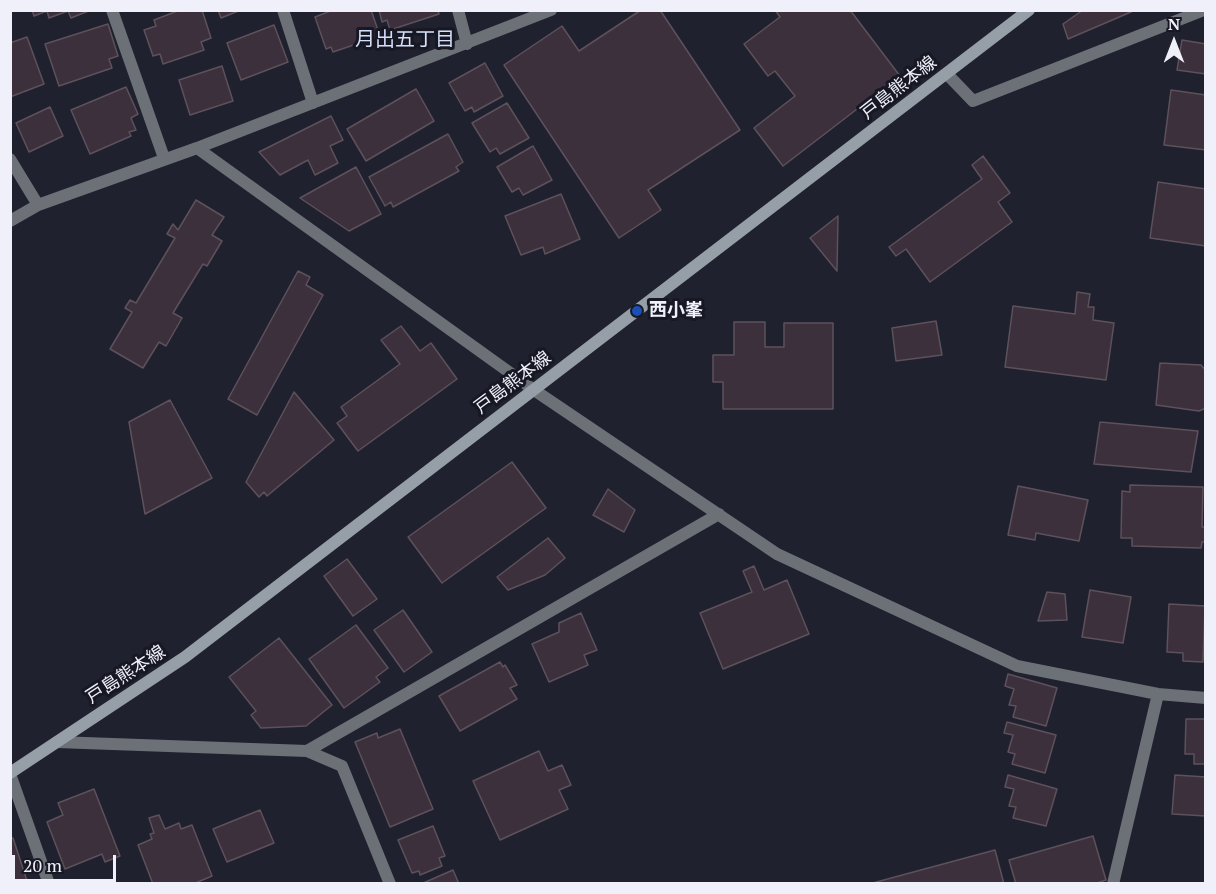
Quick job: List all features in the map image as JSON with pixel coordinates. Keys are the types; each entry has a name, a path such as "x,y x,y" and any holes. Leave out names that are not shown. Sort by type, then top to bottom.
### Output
{"main road":[{"name":"戸島熊本線","path":"10,773 185,657 1029,10"}],"street":[{"path":"112,10 164,158"},
{"path":"282,10 313,103"},
{"path":"458,10 467,44"},
{"path":"10,221 38,205 196,148 551,10"},
{"path":"947,74 973,101 1204,10"},
{"path":"196,148 534,390 777,554 1017,666 1158,694 1206,698"},
{"path":"10,159 38,205"},
{"path":"307,751 719,514"},
{"path":"1113,884 1158,694"},
{"path":"57,742 307,751 342,766 390,884"},
{"path":"10,773 49,884"}],"building":[{"path":"32,10 91,10 71,18 68,11 49,18 47,11 34,16"},
{"path":"180,10 202,10 211,38 201,42 204,50 163,64 160,54 153,56 144,30 156,26 154,20"},
{"path":"218,10 241,10 221,18"},
{"path":"333,10 371,10 380,36 333,52 331,47 326,49 315,17"},
{"path":"379,10 438,10 439,14 390,30 387,20 382,22"},
{"path":"641,10 660,10 740,130 648,190 661,210 619,238 504,65 562,26 579,51"},
{"path":"775,10 850,10 900,76 783,166 754,128 795,96 775,71 768,76 744,44 780,17"},
{"path":"1083,10 1131,10 1131,12 1068,39 1063,24"},
{"path":"108,24 118,56 109,59 112,68 59,86 45,44"},
{"path":"274,25 288,62 241,80 227,43"},
{"path":"27,37 44,84 10,97 10,43"},
{"path":"1182,40 1206,44 1206,74 1177,70"},
{"path":"485,63 503,96 474,112 472,107 465,111 449,83"},
{"path":"222,66 233,101 190,115 179,80"},
{"path":"126,87 138,114 131,118 136,130 129,132 131,136 90,154 71,110"},
{"path":"416,89 434,121 366,161 347,129"},
{"path":"1171,90 1206,95 1206,150 1164,145"},
{"path":"507,103 529,138 500,154 496,148 490,152 472,123"},
{"path":"50,107 63,136 29,152 16,123"},
{"path":"331,116 343,140 330,146 338,163 315,175 308,160 280,175 259,152"},
{"path":"448,134 463,162 456,167 459,171 393,207 391,202 385,206 369,177"},
{"path":"533,146 552,180 523,195 519,188 512,192 497,167"},
{"path":"983,156 1010,193 998,202 1012,222 930,282 906,249 896,256 889,247 982,179 972,165"},
{"path":"356,167 381,214 349,231 300,198"},
{"path":"1158,182 1206,189 1206,246 1150,238"},
{"path":"561,194 580,239 545,254 543,247 521,255 505,216"},
{"path":"196,200 224,217 212,235 222,241 207,266 203,264 173,313 182,318 166,346 159,342 143,368 110,349 132,312 125,308 130,300 136,303 175,238 167,234 173,224 178,230"},
{"path":"838,216 837,271 810,238"},
{"path":"298,271 310,277 306,285 323,295 257,415 228,399"},
{"path":"1077,292 1090,294 1088,307 1094,307 1093,320 1114,323 1106,380 1005,367 1013,306 1075,314"},
{"path":"936,321 942,355 896,361 892,328"},
{"path":"734,322 765,322 765,347 784,347 784,323 833,323 833,409 723,409 723,382 713,382 713,355 734,355"},
{"path":"401,326 420,351 431,343 457,379 358,451 337,423 347,416 341,407 400,364 381,340"},
{"path":"1160,363 1201,365 1206,371 1206,408 1199,411 1156,405"},
{"path":"294,392 334,440 267,496 264,492 259,497 246,482"},
{"path":"170,400 212,478 145,514 129,422"},
{"path":"1100,422 1198,431 1191,472 1094,464"},
{"path":"512,462 546,508 442,583 408,537"},
{"path":"1130,485 1203,487 1202,527 1206,527 1206,542 1202,542 1201,548 1132,546 1132,538 1121,538 1122,491 1130,492"},
{"path":"1018,486 1088,500 1079,541 1036,533 1035,540 1008,535"},
{"path":"608,489 635,510 624,532 593,515"},
{"path":"548,538 565,558 545,575 508,590 497,577"},
{"path":"347,559 377,599 353,616 324,576"},
{"path":"754,566 764,590 787,580 809,634 723,669 700,613 752,592 743,571"},
{"path":"1090,590 1131,597 1123,643 1082,637"},
{"path":"1047,592 1065,594 1067,620 1038,621"},
{"path":"1169,604 1205,606 1203,662 1183,661 1183,653 1167,652"},
{"path":"403,610 432,652 404,672 374,630"},
{"path":"581,613 597,650 584,655 588,665 549,682 532,644 559,632 559,623"},
{"path":"356,625 388,668 376,677 380,682 344,708 309,659"},
{"path":"279,638 332,705 306,726 261,728 251,715 256,711 229,677"},
{"path":"500,662 503,667 505,665 517,685 510,688 517,699 460,731 439,696"},
{"path":"1008,674 1057,688 1046,726 1013,717 1016,706 1009,705 1014,689 1005,686"},
{"path":"1186,719 1206,719 1206,764 1194,764 1194,754 1185,754"},
{"path":"1007,722 1056,735 1045,773 1012,764 1015,754 1008,752 1013,735 1004,733"},
{"path":"400,729 433,809 390,827 355,742 377,733 378,738"},
{"path":"539,751 548,771 562,765 571,785 559,790 568,809 500,840 473,781"},
{"path":"1008,775 1057,789 1046,826 1013,818 1016,807 1009,806 1014,789 1005,787"},
{"path":"1175,775 1206,777 1206,816 1172,814"},
{"path":"94,789 120,856 105,862 102,854 65,869 47,822 63,815 58,803"},
{"path":"260,810 274,843 227,862 213,829"},
{"path":"159,815 165,829 179,823 181,829 192,825 212,876 193,884 153,884 138,845 152,839 150,834 154,833 149,818"},
{"path":"433,826 445,856 439,858 442,866 420,875 419,871 412,873 398,840"},
{"path":"1093,836 1106,880 1094,884 1016,884 1009,860"},
{"path":"13,838 28,884 10,884 10,839"},
{"path":"995,850 1004,884 869,884"},
{"path":"453,870 459,884 421,884"}],"place":[{"name":"西小峯","path":"637,311"}],"district":[{"name":"月出五丁目","path":"405,40"}]}
